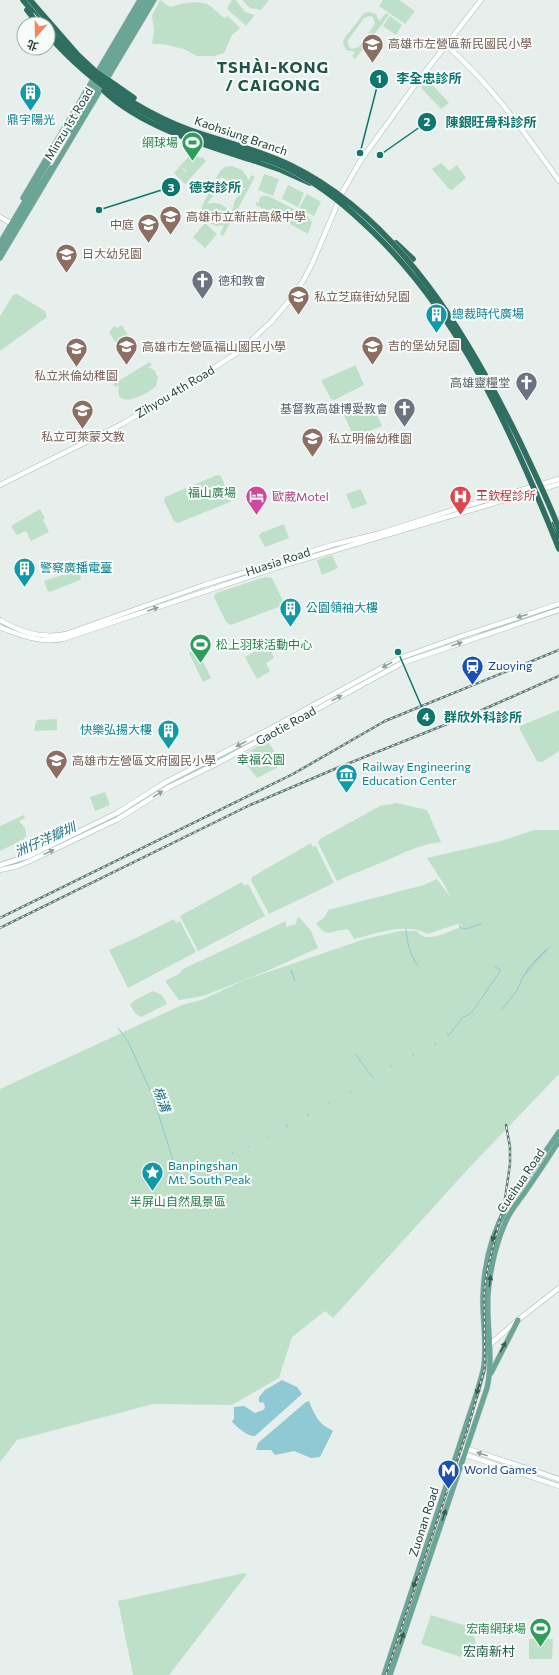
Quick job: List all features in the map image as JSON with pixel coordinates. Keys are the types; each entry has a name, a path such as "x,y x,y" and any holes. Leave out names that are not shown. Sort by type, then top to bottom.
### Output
{"highway":[{"path":"20,0 32,16"},
{"path":"23,0 36,16"},
{"path":"29,0 40,16"},
{"path":"29,0 78,55 94,70 158,116"},
{"path":"56,32 87,62"},
{"name":"Kaohsiung Branch","path":"56,38 97,77 136,104 158,116 188,129 272,157 292,166 328,186 361,212 391,242 417,276"},
{"name":"Kaohsiung Branch","path":"56,44 66,56 93,80 127,103 157,120 185,133 290,169 326,190 380,239 417,276"},
{"path":"93,80 112,98 150,122 196,142 281,170 320,188"},
{"path":"292,166 314,175 334,187 377,225 413,260"},
{"path":"417,276 452,320 501,402 544,491 559,529"},
{"path":"417,276 460,342 490,396 525,466 556,535"},
{"path":"495,398 540,493 556,535"},
{"path":"540,488 556,535 559,549"}],"main road":[{"name":"Minzu 1st Road","path":"0,258 13,224 140,0"},
{"name":"Minzu 1st Road","path":"0,237 13,224 145,0"},
{"path":"0,250 13,224 63,147 149,0"},
{"name":"Minzu 1st Road","path":"0,243 154,0"},
{"name":"Cueihua Road","path":"484,1351 483,1295 485,1272 500,1219 559,1132"},
{"name":"Cueihua Road","path":"490,1376 488,1301 491,1272 505,1223 512,1210 559,1141"},
{"path":"490,1376 503,1347 518,1320"},
{"name":"Zuonan Road","path":"384,1675 478,1389 484,1364 484,1351"},
{"name":"Zuonan Road","path":"390,1675 467,1449 490,1376"}],"street":[{"name":"Zihyou 4th Road","path":"0,485 122,424 178,391 245,347 272,322 303,281 318,252 343,191 361,160 415,85 481,0"},
{"path":"446,45 475,71 500,101 523,129 559,181"},
{"path":"0,217 13,224"},
{"name":"Huasia Road","path":"0,627 15,634 39,640 51,641 63,639 196,594 328,552 540,488 559,479"},
{"name":"Huasia Road","path":"0,620 29,633 42,636 61,635 204,585 332,545 381,533 482,501 559,484"},
{"name":"Gaotie Road","path":"0,865 29,856 117,813 166,782 268,730 400,658 559,604"},
{"name":"Gaotie Road","path":"0,870 18,866 32,860 118,819 169,787 230,756 402,663 559,610"},
{"path":"484,1351 518,1320 559,1288"},
{"path":"459,1446 559,1479"},
{"path":"457,1452 559,1486"}],"green space":[{"path":"160,0 170,7 193,2 207,4 225,18 228,16 240,28 232,35 224,53 215,56 197,56 184,49 162,44 152,44 154,29 152,16"},
{"path":"232,0 236,0 245,12 255,15 246,26 227,9"},
{"path":"242,0 269,0 261,10 250,8"},
{"path":"383,0 399,0 415,11 405,24 379,6"},
{"path":"369,12 376,14 379,21 386,13 389,15 355,59 352,56 355,52 346,50 343,43 344,39 364,13","holes":["369,16 373,17 375,24 359,47 351,49 348,45 348,40 364,18"]},
{"path":"390,16 402,25 396,35 383,26"},
{"path":"427,79 449,103 441,109 421,88"},
{"name":"網球場","path":"193,152 206,161 185,184 174,173 180,166"},
{"path":"441,163 449,171 457,165 466,178 452,190 449,189 432,169"},
{"path":"232,166 242,170 249,180 251,175 255,177 223,236 220,234 224,225 217,226 209,223 202,211 202,206 220,171 225,167","holes":["221,176 234,187 245,188 235,200 231,215 224,206 214,203 207,204 218,189"]},
{"path":"264,174 279,179 273,196 258,190"},
{"path":"288,185 304,193 298,207 282,199"},
{"path":"307,194 321,202 314,216 299,208"},
{"path":"262,196 268,196 308,216 312,223 308,234 256,205 256,202 259,203 259,199"},
{"path":"205,223 217,234 205,248 193,237"},
{"path":"17,294 45,311 47,317 0,351 0,316 13,295"},
{"path":"122,325 131,341 119,348 109,332 115,326 117,328"},
{"path":"150,362 152,365 148,367 154,370 158,377 156,386 139,397 126,400 121,398 118,393 119,385 115,387 113,384"},
{"path":"356,366 364,385 334,400 331,399 322,380"},
{"path":"368,403 373,405 382,426 354,437 343,413"},
{"name":"福山廣場","path":"217,475 221,476 231,500 230,502 178,523 174,521 164,501 165,497"},
{"path":"361,489 367,504 352,509 346,494"},
{"path":"40,509 45,518 43,520 49,532 31,541 26,531 17,535 11,526"},
{"path":"284,524 289,538 265,547 259,536 261,533"},
{"path":"332,555 338,568 322,575 317,560"},
{"path":"78,570 81,578 80,580 50,592 48,591 44,581"},
{"path":"265,577 272,578 284,603 281,606 231,625 226,622 214,597 216,593"},
{"path":"268,644 274,658 266,663 270,671 257,679 245,657"},
{"name":"松上羽球活動中心","path":"197,649 211,678 203,682 189,653"},
{"path":"559,710 559,751 542,762 537,761 520,730 520,726"},
{"path":"57,719 57,730 34,731 36,721"},
{"name":"幸福公園","path":"268,741 282,765 257,778 240,756"},
{"path":"105,792 110,805 95,811 90,797"},
{"path":"397,803 427,810 441,842 412,849 337,881 318,843 320,839 380,806"},
{"path":"24,815 25,818 19,821 25,828 26,836 24,839 0,851 0,826"},
{"name":"半屏山自然風景區","path":"534,830 559,830 559,1074 468,1169 333,1318 325,1311 292,1337 279,1378 232,1405 153,1404 17,1440 0,1462 0,1089 182,1005 201,1000 247,979 365,939 400,931 417,931 426,937 432,937 462,926 460,923 428,934 410,929 391,930 354,939 349,930 339,930 328,933 321,929 316,923 325,917 328,910 424,885 437,879 450,897 445,886 427,858 501,841"},
{"path":"311,843 313,847 316,846 334,883 269,914 251,880 252,877"},
{"path":"242,882 244,886 248,884 265,916 198,951 180,916"},
{"path":"299,917 311,931 318,948 267,971 203,996 179,1000 165,981 179,974 183,969 286,921 286,927 296,924"},
{"path":"174,919 176,923 180,921 196,952 128,988 109,950"},
{"path":"153,991 162,995 167,1004 141,1017 135,1013 130,1005 135,1000"},
{"path":"244,1573 247,1574 169,1675 133,1675 118,1601"},
{"path":"431,1615 467,1626 474,1636 474,1648 461,1657 421,1644"},
{"name":"宏南網球場","path":"529,1639 553,1639 552,1659 529,1659"}],"water":[{"path":"282,1380 297,1387 302,1394 255,1436 246,1433 232,1422 234,1418 234,1407 244,1406 255,1413 263,1410 265,1408 264,1403 259,1402 259,1397 265,1390"},
{"path":"309,1401 320,1422 333,1431 320,1457 311,1458 294,1451 275,1455 271,1450 256,1450 258,1443"}],"waterway":[{"name":"洲仔洋瓣圳","path":"480,633 559,607"},
{"name":"洲仔洋瓣圳","path":"444,645 463,638"},
{"name":"洲仔洋瓣圳","path":"132,807 168,785 267,733"},
{"name":"洲仔洋瓣圳","path":"102,823 116,816"},
{"name":"洲仔洋瓣圳","path":"6,866 30,859 96,826"},
{"path":"459,924 461,928 466,929 481,924"},
{"name":"梯溝","path":"406,929 409,948 418,966"},
{"path":"526,974 548,949"},
{"path":"502,1009 516,992 529,967 546,950"},
{"path":"449,1035 462,1018 470,1014 501,970 495,967"},
{"path":"291,970 295,981"},
{"name":"梯溝","path":"118,1028 128,1041 153,1097 179,1179"},
{"name":"梯溝","path":"356,1055 373,1078"}],"railway":[{"path":"0,918 293,774 385,721 559,650"},
{"path":"0,928 250,805 337,768 482,710 559,676"},
{"path":"386,1675 468,1428 485,1367 484,1295 487,1271 505,1199 510,1164 510,1147 506,1125"}],"place":[{"name":"高雄市左營區新民國民小學","path":"373,64"},
{"name":"鼎宇陽光","path":"31,112"},
{"name":"李全忠診所","path":"360,153"},
{"name":"陳銀旺骨科診所","path":"380,155"},
{"name":"網球場","path":"193,162"},
{"name":"德安診所","path":"99,210"},
{"name":"高雄市立新莊高級中學","path":"171,236"},
{"name":"中庭","path":"149,244"},
{"name":"日大幼兒園","path":"66,274"},
{"name":"德和教會","path":"203,300"},
{"name":"私立芝麻街幼兒園","path":"299,316"},
{"name":"總裁時代廣場","path":"436,334"},
{"name":"高雄市左營區福山國民小學","path":"126,366"},
{"name":"吉的堡幼兒園","path":"373,366"},
{"name":"私立米倫幼稚園","path":"76,368"},
{"name":"高雄靈糧堂","path":"526,402"},
{"name":"基督教高雄博愛教會","path":"404,428"},
{"name":"私立可萊蒙文教","path":"83,430"},
{"name":"私立明倫幼稚園","path":"313,458"},
{"name":"歐葳Motel","path":"257,516"},
{"name":"王欽程診所","path":"461,516"},
{"name":"警察廣播電臺","path":"25,588"},
{"name":"公園領袖大樓","path":"291,628"},
{"name":"群欣外科診所","path":"398,652"},
{"name":"松上羽球活動中心","path":"200,664"},
{"name":"Zuoying","path":"472,686"},
{"name":"快樂弘揚大樓","path":"168,750"},
{"name":"高雄市左營區文府國民小學","path":"57,780"},
{"name":"Railway Engineering Education Center","path":"346,794"},
{"name":"Banpingshan Mt. South Peak","path":"152,1192"},
{"name":"World Games","path":"448,1490"},
{"name":"宏南網球場","path":"541,1648"}],"district":[{"name":"TSHÀI-KONG / CAIGONG","path":"273,76"},
{"name":"宏南新村","path":"489,1651"}]}
